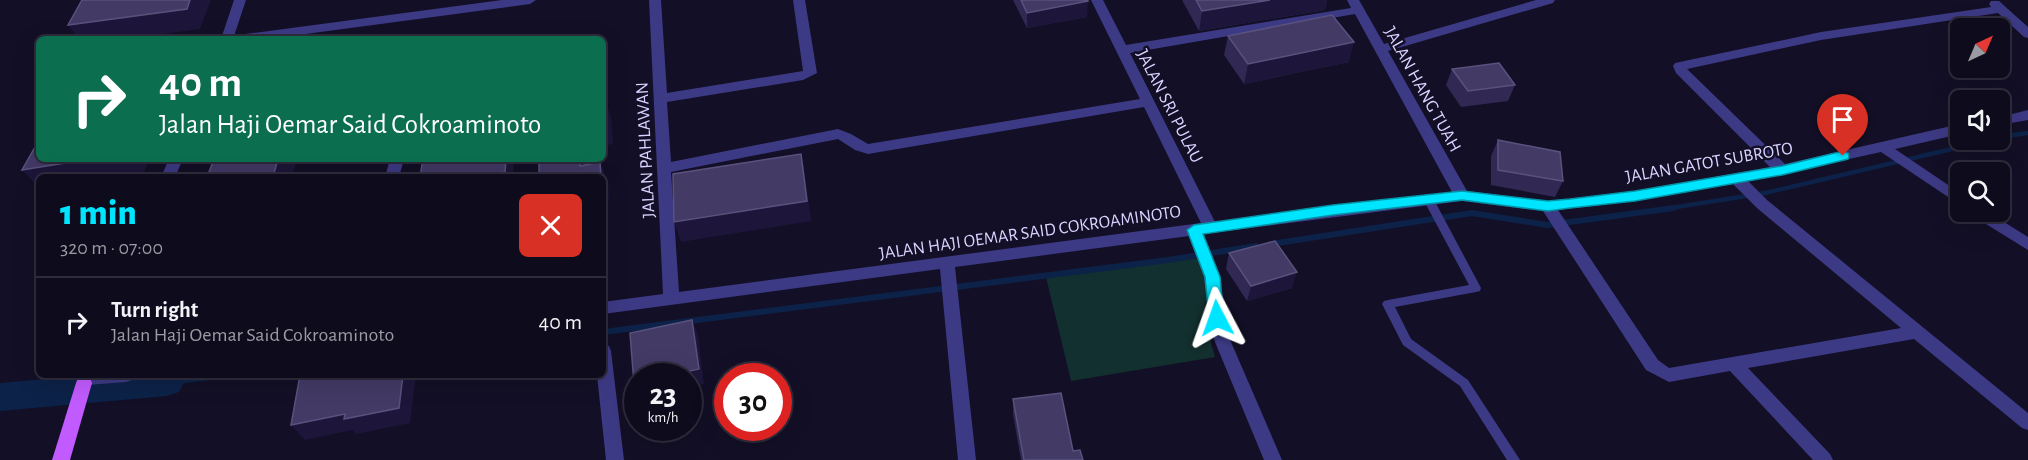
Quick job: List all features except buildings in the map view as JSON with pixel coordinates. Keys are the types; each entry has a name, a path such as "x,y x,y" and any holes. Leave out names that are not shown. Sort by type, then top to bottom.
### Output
{"main road":[{"path":"61,460 86,379"}],"street":[{"path":"228,36 240,0"},
{"path":"260,36 530,0"},
{"name":"JALAN PAHLAWAN","path":"655,0 671,298"},
{"path":"660,99 807,74 811,71 799,0"},
{"name":"JALAN SRI PULAU","path":"1097,0 1211,228"},
{"path":"1381,49 1549,0"},
{"path":"1782,170 1680,70 1680,66 1821,36 1995,4 2028,34"},
{"path":"1122,50 1356,5"},
{"name":"JALAN HANG TUAH","path":"1356,5 1462,196"},
{"path":"664,168 838,134 846,135 860,147 868,149 1148,102"},
{"path":"2010,119 2028,116"},
{"name":"JALAN GATOT SUBROTO","path":"1462,196 1555,215 1635,196 1738,180 1887,150 1950,132"},
{"path":"1887,150 1950,193"},
{"path":"1738,180 1762,204 2028,423"},
{"name":"JALAN HAJI OEMAR SAID COKROAMINOTO","path":"606,308 671,298 947,268 1196,235 1211,228 1430,203 1462,196"},
{"path":"1555,215 1650,365 1669,375 1916,332"},
{"path":"1994,222 2028,244"},
{"path":"1196,235 1208,264 1222,342 1273,460"},
{"path":"947,268 967,460"},
{"path":"1734,364 1824,460"},
{"path":"606,378 615,460"}],"lane":[{"path":"1430,203 1476,288 1388,304 1407,342 1464,383 1514,460"}],"green space":[{"path":"1196,255 1209,280 1204,319 1215,357 1071,381 1046,277"}],"waterway":[{"path":"2010,136 2028,133"},
{"path":"1664,209 1765,193 1950,149"},
{"path":"1271,244 1472,213 1547,225 1674,208"},
{"path":"606,332 1168,260 1256,246"},
{"path":"167,382 203,378"},
{"path":"0,397 167,382"}],"route":[{"path":"1217,318 1212,277 1194,230 1333,210 1462,196 1548,206 1635,196 1782,170 1843,156"}]}
